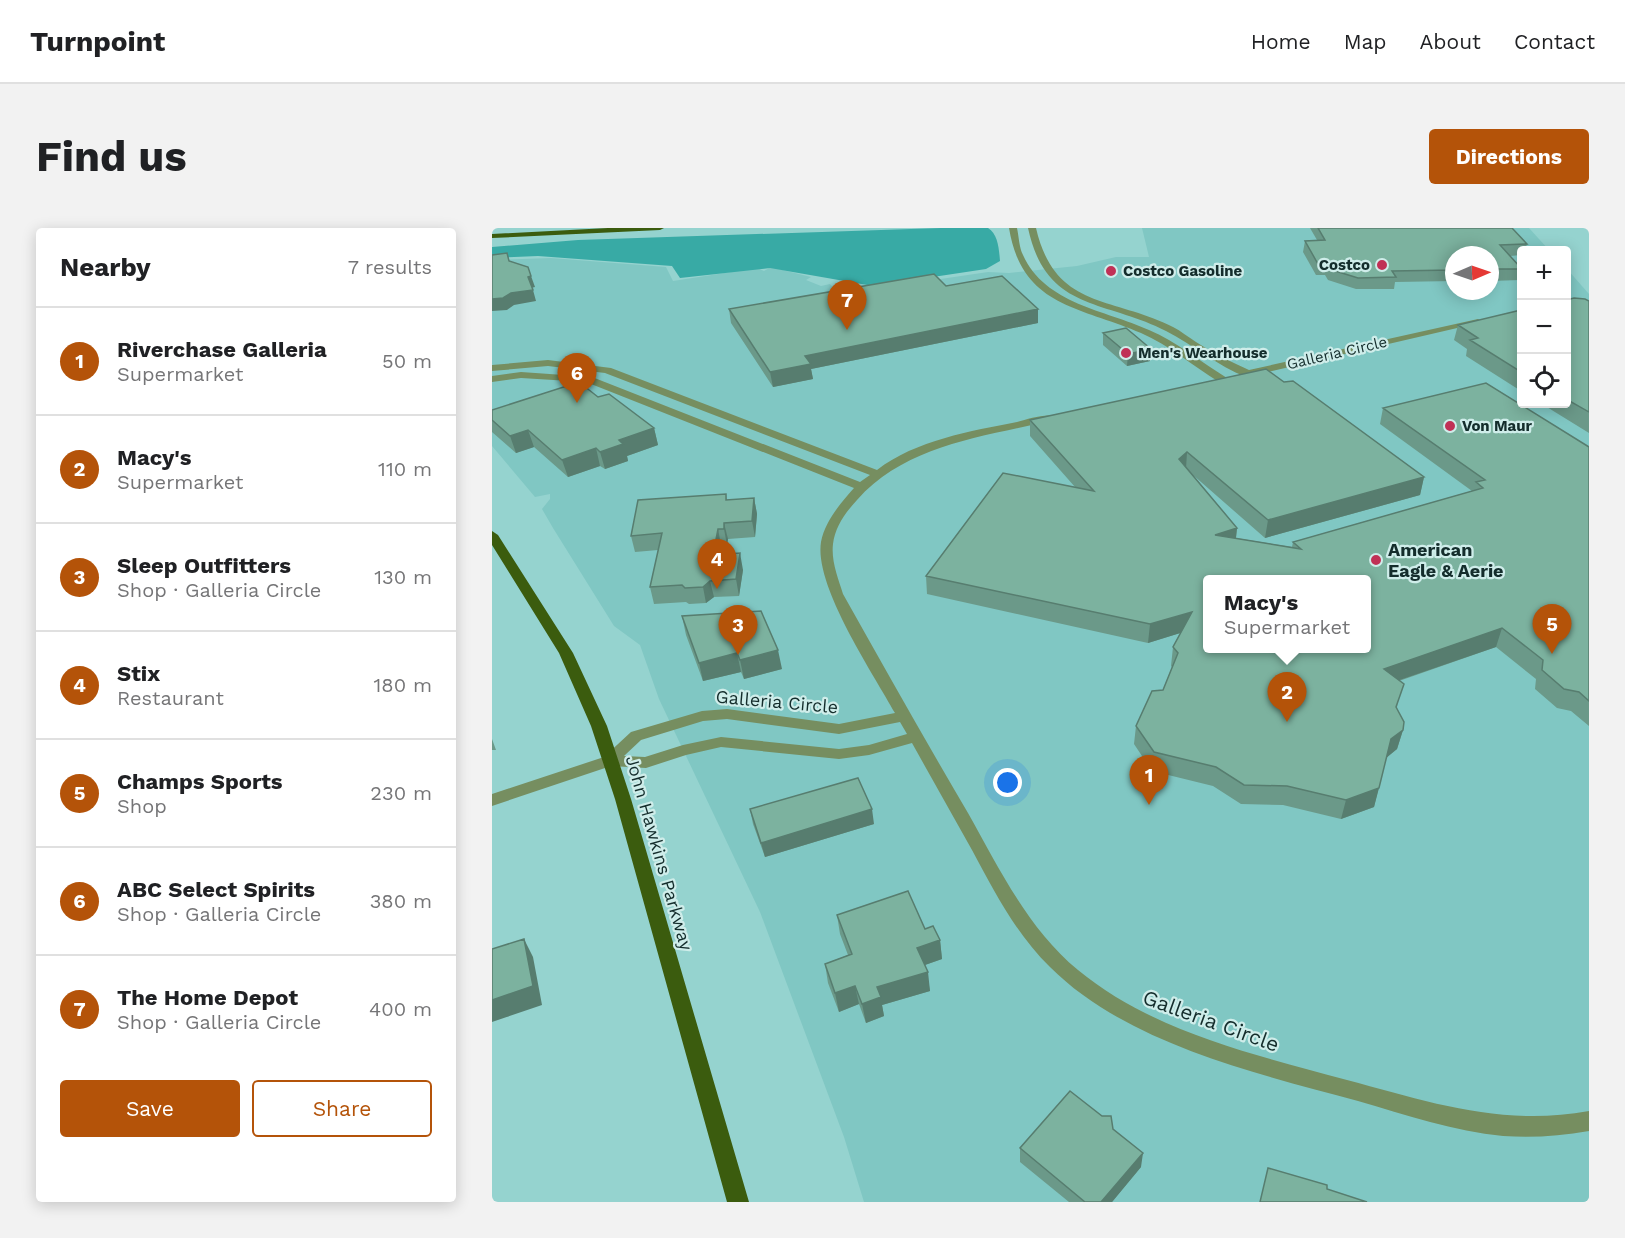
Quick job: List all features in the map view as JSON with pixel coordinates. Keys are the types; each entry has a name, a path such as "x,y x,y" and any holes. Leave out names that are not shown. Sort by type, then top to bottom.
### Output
{"main road":[{"path":"492,236 660,228"},
{"name":"John Hawkins Parkway","path":"492,536 566,653 599,726 738,1202"}],"street":[{"path":"1013,228 1019,262 1038,283 1062,299 1144,331 1223,380"},
{"path":"1032,228 1038,257 1046,271 1062,286 1080,296 1167,328 1249,374"},
{"name":"Galleria Circle","path":"1200,385 1498,317"},
{"path":"492,368 548,363 607,370 878,474"},
{"path":"492,379 521,375 588,379 861,487"},
{"name":"Galleria Circle","path":"1064,415 941,444 909,456 861,487 834,524 827,545 828,566 836,594 1028,930 1073,978 1119,1009 1160,1028 1235,1054 1446,1116 1482,1123 1554,1127 1589,1121"},
{"name":"Galleria Circle","path":"610,761 636,736 702,716 746,716 839,729 904,716"},
{"path":"492,800 610,761 646,763 683,750 721,742 838,754 869,750 916,737"}],"shaded area":[{"path":"988,228 996,238 1000,261 986,269 873,286 770,268 680,278 672,266 538,256 492,258 492,247 578,240"},
{"path":"1142,228 1529,228 1545,246 1517,246 1517,408 1571,408 1571,274 1589,294 1589,1202 864,1202 844,1137 760,912 659,699 640,645 614,626 553,528 542,509 550,499 550,494 535,497 492,446 492,260 551,258 666,267 673,281 757,268 764,271 771,267 811,277 806,280 821,286 830,284 839,294 988,272 1009,273 1077,266 1116,257 1149,257"}],"building":[{"name":"Costco","path":"1318,228 1512,228 1527,244 1500,245 1517,264 1517,269 1499,269 1499,246 1445,246 1445,270 1392,271 1396,277 1358,278 1329,269 1326,264 1318,264 1305,241 1325,240"},
{"path":"507,253 509,261 528,267 531,276 528,277 533,290 492,299 492,255"},
{"path":"934,274 946,286 1002,276 1038,309 805,356 811,364 770,372 729,309"},
{"path":"1571,299 1589,301 1589,412 1571,402"},
{"path":"1517,311 1517,369 1470,340 1478,338 1458,325"},
{"path":"1126,328 1151,349 1128,354 1103,333"},
{"path":"1266,369 1284,382 1293,381 1424,477 1268,520 1187,452 1179,459 1237,528 1215,535 1301,549 1293,542 1483,488 1476,482 1485,480 1383,408 1486,383 1517,402 1517,408 1526,408 1589,447 1589,701 1579,692 1564,689 1542,670 1543,660 1502,628 1384,669 1404,684 1396,707 1404,722 1403,730 1391,739 1379,788 1346,800 1287,786 1244,785 1216,767 1154,752 1136,726 1152,691 1163,690 1178,653 1173,647 1192,612 1150,624 926,576 1003,473 1094,491 1030,420"},
{"path":"579,382 598,397 609,394 654,428 619,440 623,444 600,452 596,448 562,460 528,430 510,436 492,420 492,410"},
{"path":"726,494 726,500 754,498 752,521 724,523 724,529 718,529 713,555 740,553 736,579 710,581 703,587 685,588 682,585 650,587 662,533 631,536 638,500"},
{"path":"761,611 778,650 740,660 737,653 699,663 682,616"},
{"path":"858,778 872,809 761,843 750,809"},
{"path":"908,891 925,929 933,926 940,940 917,948 928,972 877,987 881,997 862,1004 855,986 835,993 825,964 852,954 837,915"},
{"path":"524,939 533,986 492,1000 492,949"},
{"path":"1070,1091 1102,1116 1111,1116 1113,1129 1143,1153 1101,1202 1085,1202 1020,1148"},
{"path":"1268,1168 1327,1185 1327,1189 1367,1202 1260,1202"}],"place":[{"name":"Costco","path":"1382,265"},
{"name":"Costco Gasoline","path":"1111,271"},
{"name":"The Home Depot","path":"847,330"},
{"name":"Men's Wearhouse","path":"1126,353"},
{"name":"ABC Select Spirits","path":"577,403"},
{"name":"Von Maur","path":"1450,426"},
{"name":"American Eagle & Aerie","path":"1376,560"},
{"name":"Stix","path":"717,589"},
{"name":"Champs Sports","path":"1552,654"},
{"name":"Sleep Outfitters","path":"738,655"},
{"name":"Macy's","path":"1287,722"},
{"name":"Riverchase Galleria","path":"1149,805"}]}
